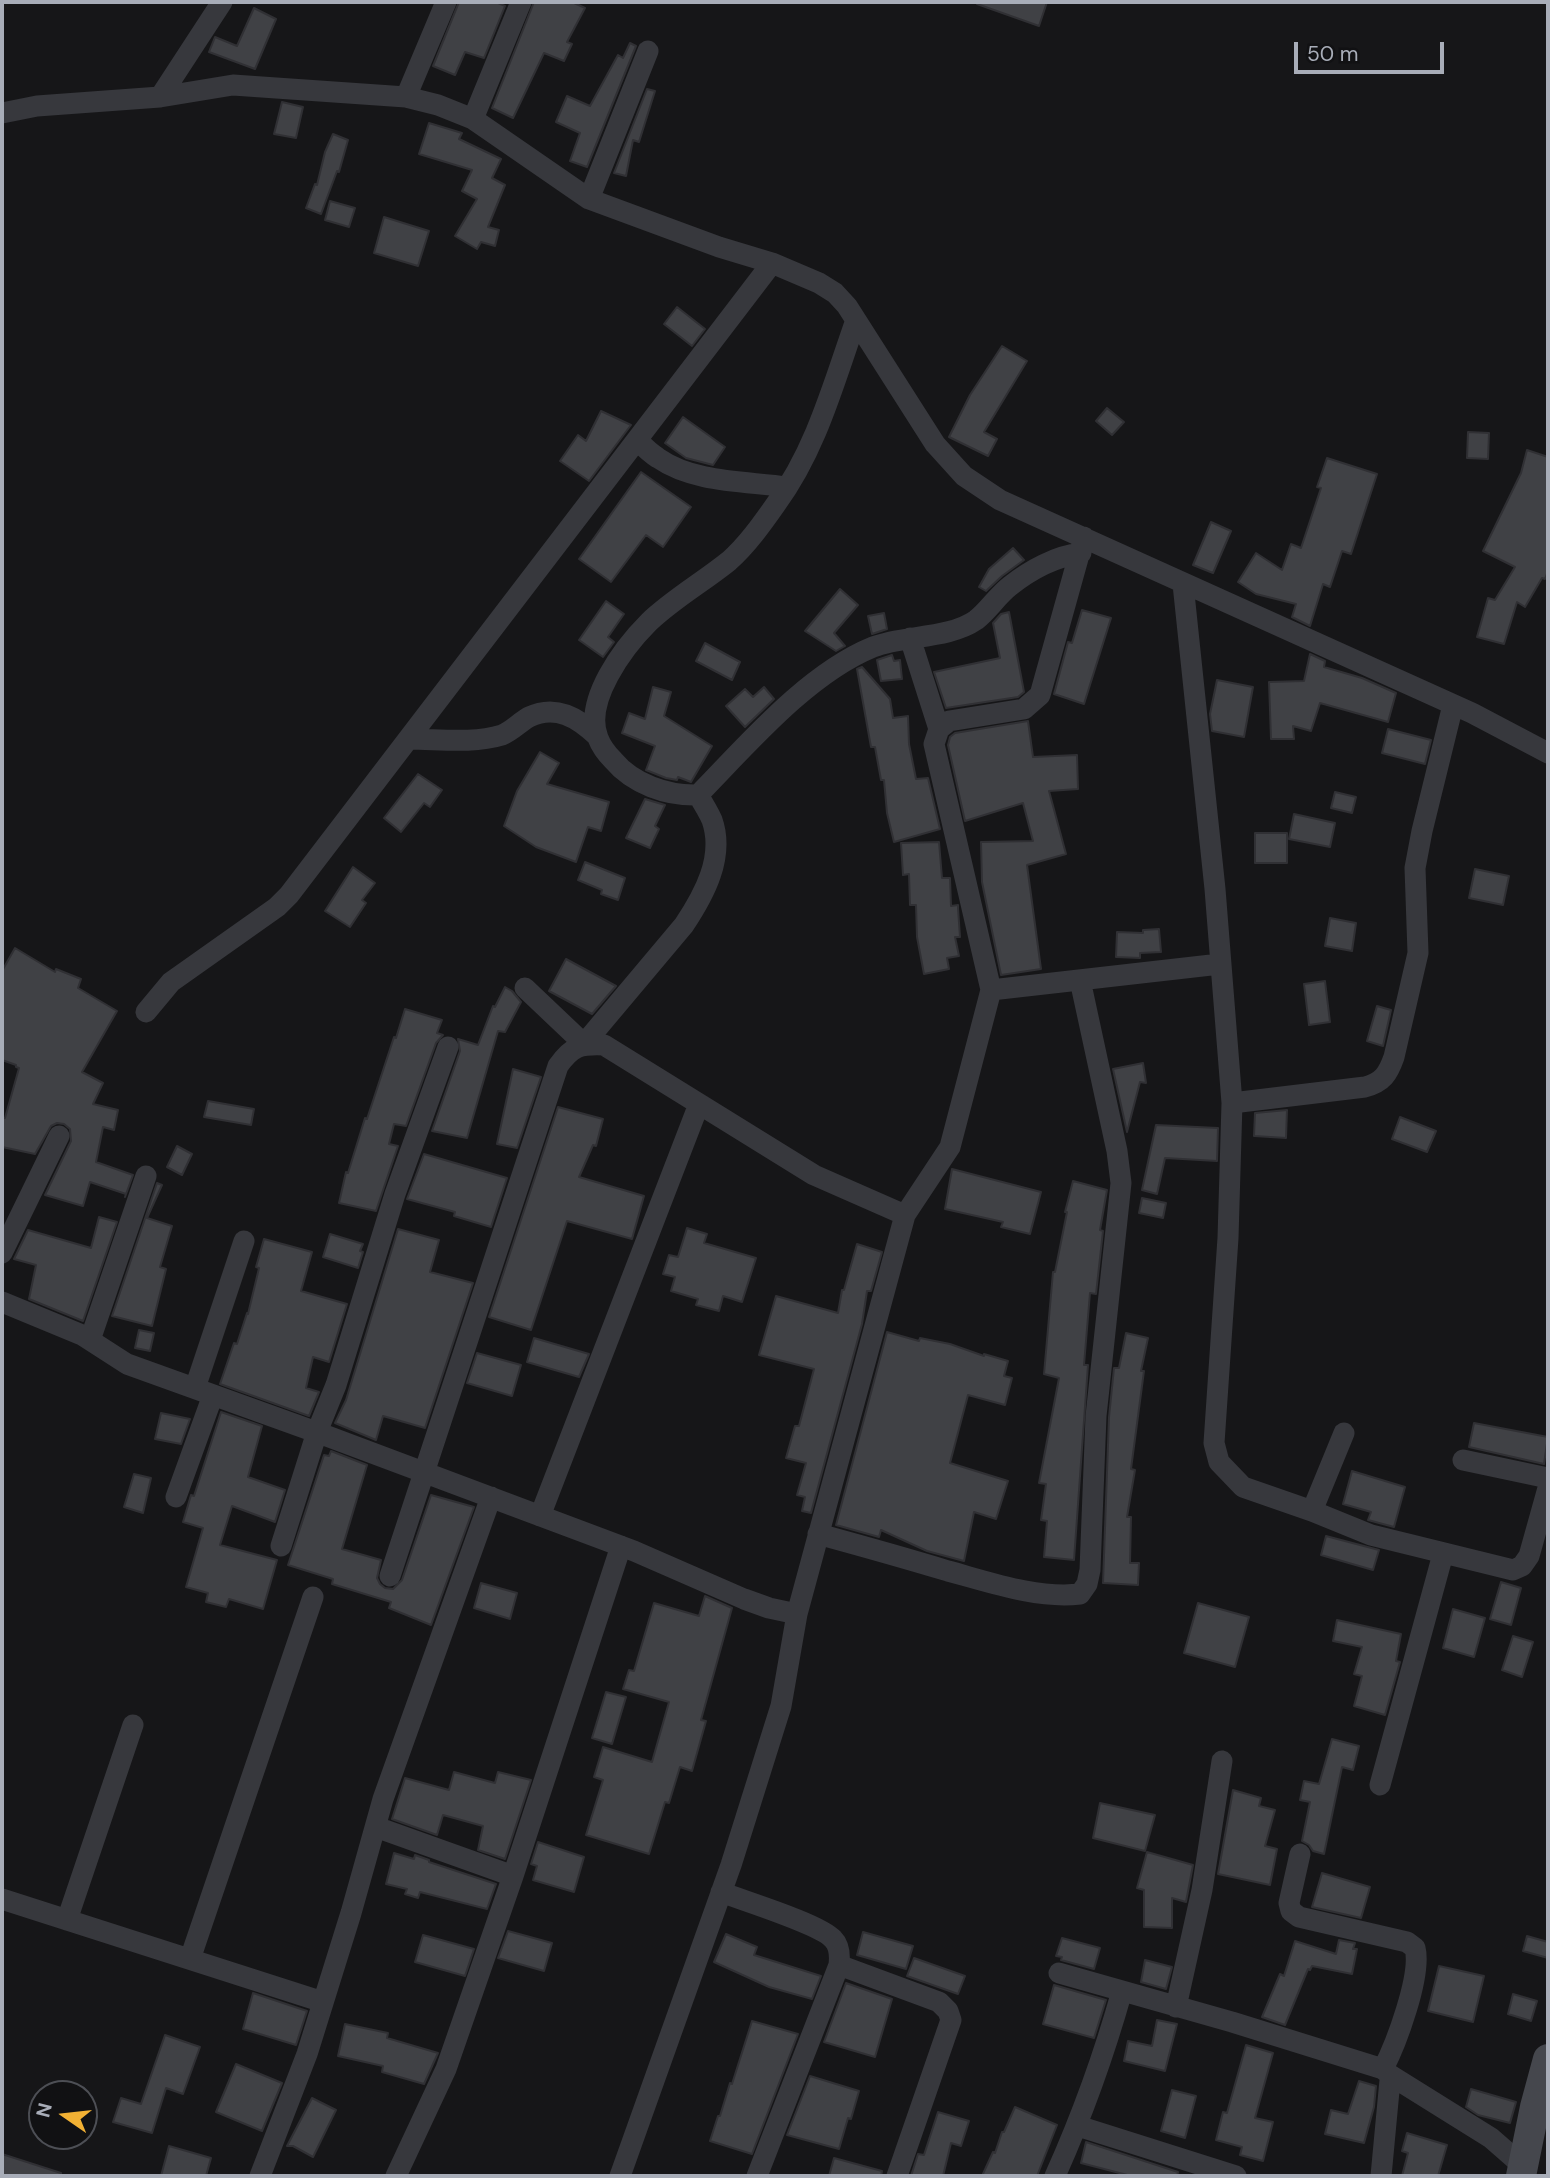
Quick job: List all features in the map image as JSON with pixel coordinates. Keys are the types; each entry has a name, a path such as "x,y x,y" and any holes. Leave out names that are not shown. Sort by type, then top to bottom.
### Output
{"street":[{"path":"160,97 222,2"},
{"path":"406,97 446,2"},
{"path":"473,119 515,4"},
{"path":"589,199 648,51"},
{"path":"2,113 37,106 160,97 233,85 406,97 438,105 473,119 589,199 719,247 772,263 819,283 835,293 856,320 935,444 964,476 1000,500 1083,545 1183,584 1452,705 1548,753"},
{"path":"146,1012 171,982 277,907 289,895 772,263"},
{"path":"597,736 598,702 604,682 620,656 649,622 745,546 786,487 806,453 828,402 856,320"},
{"path":"636,440 659,459 686,471 719,480 786,487"},
{"path":"698,795 772,720 845,660 875,646 953,629 975,621 1010,585 1083,545"},
{"path":"620,2176 721,1892 781,1706 797,1614 905,1215 950,1147 991,990 934,744 939,729 949,721 1024,709 1040,695 1083,545"},
{"path":"1183,584 1215,889 1232,1103 1228,1238 1214,1443 1219,1462 1243,1487 1371,1535 1513,1570 1522,1566 1529,1556 1548,1488"},
{"path":"910,638 939,729"},
{"path":"1232,1103 1365,1087 1379,1083 1389,1073 1418,953 1415,868 1452,705"},
{"path":"409,739 475,739 503,734 531,716 558,711 581,721 597,736 623,771 636,779 670,792 698,795"},
{"path":"390,1576 558,1066 568,1052 584,1044 684,925 710,878 716,839 712,820 698,795"},
{"path":"991,990 1220,964"},
{"path":"818,1534 995,1584 1031,1591 1080,1594 1087,1584 1090,1570 1100,1367 1121,1183 1117,1151 1080,980"},
{"path":"525,988 584,1044 604,1045 814,1175 905,1215"},
{"path":"281,1546 317,1432 336,1385 395,1194 448,1047"},
{"path":"540,1516 699,1104"},
{"path":"2,1253 59,1136"},
{"path":"90,1340 146,1175"},
{"path":"176,1497 244,1241"},
{"path":"2,1302 90,1340 127,1364 621,1546 744,1599 797,1614"},
{"path":"1312,1511 1344,1433"},
{"path":"1464,1460 1548,1478"},
{"path":"260,2176 307,2054 383,1799 491,1497"},
{"path":"396,2176 446,2069 513,1876 621,1546"},
{"path":"1380,1786 1443,1554"},
{"path":"190,1959 313,1597"},
{"path":"67,1920 133,1725"},
{"path":"1177,2007 1202,1890 1222,1761"},
{"path":"376,1827 513,1876"},
{"path":"1300,1854 1289,1903 1291,1911 1299,1917 1406,1942 1415,1948 1417,1965 1387,2072 1381,2176"},
{"path":"721,1892 818,1929 834,1940 840,1953 839,1965 757,2176"},
{"path":"2,1899 323,2002"},
{"path":"839,1965 939,2002 948,2011 951,2020 897,2176"},
{"path":"1059,1973 1387,2072 1491,2138 1522,2171"},
{"path":"1055,2176 1077,2126 1109,2039 1122,1991"},
{"path":"1522,2171 1548,2059"},
{"path":"1077,2126 1236,2176"}],"building":[{"path":"459,2 496,2 505,6 484,58 465,52 455,75 433,66"},
{"path":"534,2 572,2 585,8 567,42 572,44 564,61 544,53 513,118 492,108"},
{"path":"1047,2 1039,26 977,4"},
{"path":"254,8 276,19 255,69 209,52 215,37 237,46"},
{"path":"630,43 636,46 587,167 570,161 580,133 556,122 567,96 590,106 618,55 623,58"},
{"path":"647,89 655,91 639,142 633,140 626,176 614,173"},
{"path":"282,102 303,107 296,138 274,134"},
{"path":"429,123 462,133 459,139 501,159 492,178 505,185 488,227 499,230 495,246 481,242 477,249 455,236 477,199 462,191 472,170 419,154"},
{"path":"333,134 348,140 339,172 337,171 321,214 306,208 315,184 317,185 325,152"},
{"path":"330,201 355,208 349,227 325,220"},
{"path":"384,217 429,231 418,266 374,253"},
{"path":"677,307 705,329 692,346 664,324"},
{"path":"1002,346 1027,361 984,432 997,439 988,456 949,437 970,395"},
{"path":"1107,408 1124,422 1112,435 1096,421"},
{"path":"601,411 631,425 589,481 560,461 578,435 586,441"},
{"path":"683,417 725,447 713,465 686,458 665,443"},
{"path":"1468,432 1489,433 1488,459 1467,458"},
{"path":"1527,450 1548,457 1548,571 1525,607 1517,602 1504,644 1477,637 1488,598 1495,600 1515,567 1483,551 1521,473"},
{"path":"1327,458 1377,474 1351,554 1342,551 1330,587 1323,584 1310,626 1292,617 1296,604 1256,594 1238,582 1256,553 1282,570 1291,544 1301,548 1321,488 1317,487"},
{"path":"641,472 691,507 663,547 646,535 611,582 579,559"},
{"path":"1211,522 1231,531 1213,573 1193,565"},
{"path":"1013,548 1024,560 986,591 979,587 989,569"},
{"path":"840,589 858,605 834,633 845,646 836,651 805,631"},
{"path":"606,601 624,614 608,637 614,642 603,657 579,640"},
{"path":"1082,610 1111,618 1084,704 1054,694 1068,642 1072,643"},
{"path":"1009,612 1024,692 1018,697 946,708 934,672 1000,658 993,623 1001,614"},
{"path":"884,613 887,629 872,634 868,616"},
{"path":"705,643 740,662 732,680 696,661"},
{"path":"1310,654 1325,661 1324,667 1362,678 1396,693 1388,722 1320,703 1311,731 1293,726 1294,739 1271,739 1269,682 1304,681"},
{"path":"892,655 894,661 900,660 902,679 881,681 877,660"},
{"path":"862,667 890,699 893,718 908,716 909,744 916,779 928,778 940,829 894,842 887,813 884,780 881,780 875,747 871,747 857,669"},
{"path":"1217,680 1253,687 1244,737 1212,731 1210,714"},
{"path":"653,687 671,692 664,716 712,746 691,782 678,777 677,780 666,778 646,770 655,746 622,733 629,713 645,719"},
{"path":"764,687 774,699 745,727 726,706 745,689 753,697"},
{"path":"1028,721 1033,757 1077,755 1078,789 1049,791 1066,854 1027,865 1041,969 1001,975 982,882 981,842 1033,841 1023,803 965,821 948,745 950,737 955,733"},
{"path":"1388,729 1431,740 1425,764 1382,753"},
{"path":"540,752 559,763 547,784 609,802 601,831 588,827 576,862 536,847 504,826 517,791"},
{"path":"418,774 442,790 430,807 424,803 401,832 384,818"},
{"path":"1335,792 1356,797 1352,813 1331,808"},
{"path":"645,799 665,805 655,826 659,829 650,848 626,838"},
{"path":"1294,814 1335,823 1330,847 1289,839"},
{"path":"1255,833 1287,833 1287,863 1255,863"},
{"path":"939,842 942,878 950,878 951,906 958,905 960,937 955,937 959,956 947,958 949,969 924,974 917,937 916,905 910,905 909,874 903,875 901,843"},
{"path":"585,862 625,878 618,900 601,894 602,890 578,880"},
{"path":"353,867 375,883 362,900 366,903 350,927 325,911"},
{"path":"1475,869 1509,876 1503,905 1469,898"},
{"path":"1330,918 1356,923 1352,951 1325,946"},
{"path":"1159,929 1161,952 1140,953 1140,958 1116,957 1117,932 1143,933 1143,930"},
{"path":"15,948 55,972 56,969 81,979 78,988 117,1011 82,1072 103,1083 93,1104 118,1110 114,1130 103,1127 96,1162 133,1175 125,1197 126,1194 90,1182 83,1206 45,1195 71,1141 70,1129 64,1124 51,1126 35,1154 2,1147 2,1118 5,1118 19,1068 2,1060 2,971"},
{"path":"566,959 616,986 592,1014 549,991"},
{"path":"1325,981 1330,1022 1309,1025 1304,984"},
{"path":"505,987 521,1002 505,1032 498,1031 467,1138 432,1131 460,1051 458,1039 478,1045 493,1006 495,1007"},
{"path":"1377,1006 1391,1010 1383,1046 1367,1041"},
{"path":"405,1009 442,1020 437,1033 443,1035 436,1043 406,1126 394,1124 389,1144 398,1146 376,1211 339,1203 346,1172 348,1173"},
{"path":"1143,1063 1146,1083 1140,1082 1127,1132 1113,1069"},
{"path":"513,1069 541,1077 517,1148 497,1144"},
{"path":"208,1101 254,1109 251,1125 204,1117"},
{"path":"558,1107 603,1119 596,1146 593,1145 579,1177 644,1196 632,1239 567,1221 531,1330 489,1317"},
{"path":"1287,1110 1286,1138 1254,1136 1255,1113"},
{"path":"1400,1117 1436,1131 1427,1152 1392,1139"},
{"path":"1156,1125 1218,1128 1217,1161 1165,1158 1157,1194 1142,1190"},
{"path":"177,1146 192,1154 182,1175 167,1167"},
{"path":"424,1154 507,1178 491,1227 454,1216 455,1212 407,1199"},
{"path":"952,1169 1041,1192 1030,1234 1001,1227 1003,1222 945,1209"},
{"path":"1073,1181 1107,1190 1100,1230 1103,1231 1096,1294 1090,1293 1084,1365 1088,1365 1074,1560 1044,1557 1047,1521 1041,1520 1046,1484 1039,1483 1059,1378 1044,1374 1053,1272"},
{"path":"157,1183 162,1185 147,1218 172,1226 160,1267 166,1269 152,1326 112,1316"},
{"path":"1142,1198 1166,1203 1163,1218 1139,1213"},
{"path":"99,1217 117,1222 83,1321 29,1299 36,1265 14,1259 28,1230 91,1248"},
{"path":"687,1228 707,1234 704,1243 756,1258 742,1302 723,1296 719,1311 696,1305 698,1299 671,1291 675,1277 663,1274 669,1255 678,1257"},
{"path":"398,1229 439,1240 430,1272 473,1283 425,1428 383,1416 376,1440 335,1423 346,1400"},
{"path":"330,1234 363,1244 358,1268 323,1257"},
{"path":"264,1239 312,1252 301,1291 347,1304 329,1362 313,1357 306,1388 319,1392 309,1416 220,1384 234,1343 237,1344 248,1314"},
{"path":"857,1244 882,1252 871,1291 867,1291 862,1324 811,1513 802,1511 805,1497 797,1495 806,1463 786,1458 795,1426 799,1426 814,1369 759,1355 776,1296 838,1313 842,1290"},
{"path":"139,1330 154,1333 150,1351 135,1348"},
{"path":"887,1332 919,1341 920,1338 950,1344 1008,1361 1004,1376 1012,1378 1005,1405 968,1395 950,1463 1008,1481 996,1519 974,1512 964,1561 927,1551 881,1530 879,1537 836,1525"},
{"path":"1126,1333 1148,1338 1141,1371 1144,1371 1131,1469 1135,1470 1127,1517 1131,1517 1130,1563 1139,1563 1138,1585 1103,1583 1109,1417 1114,1368 1119,1368"},
{"path":"534,1338 589,1354 579,1377 527,1362"},
{"path":"477,1353 521,1365 512,1396 467,1383"},
{"path":"221,1412 262,1426 248,1477 285,1490 275,1522 232,1506 220,1545 277,1560 263,1609 229,1599 226,1607 206,1602 208,1593 186,1587 203,1528 183,1522"},
{"path":"161,1413 190,1419 181,1444 155,1439"},
{"path":"1474,1423 1548,1437 1544,1464 1469,1447"},
{"path":"331,1451 367,1465 342,1549 381,1560 377,1578 385,1588 393,1589 402,1580 431,1495 474,1507 431,1625 389,1608 391,1602 332,1584 333,1579 288,1565 324,1455 329,1456"},
{"path":"1352,1471 1405,1487 1394,1527 1368,1520 1371,1512 1343,1504"},
{"path":"134,1474 151,1478 143,1513 124,1507"},
{"path":"1326,1536 1379,1550 1373,1570 1321,1555"},
{"path":"1501,1582 1521,1588 1511,1625 1490,1619"},
{"path":"481,1583 517,1593 510,1619 474,1608"},
{"path":"705,1596 732,1608 701,1720 706,1721 692,1771 680,1767 669,1803 665,1802 649,1854 586,1835 603,1780 594,1777 603,1747 652,1762 669,1702 623,1689 629,1670 634,1671 654,1603 699,1616"},
{"path":"1198,1603 1249,1617 1235,1667 1184,1653"},
{"path":"1453,1609 1485,1618 1474,1657 1443,1648"},
{"path":"1337,1620 1401,1634 1396,1661 1400,1662 1385,1715 1354,1706 1362,1676 1354,1674 1362,1647 1333,1641"},
{"path":"1513,1636 1533,1642 1522,1677 1502,1670"},
{"path":"606,1692 626,1697 612,1744 592,1738"},
{"path":"1332,1739 1359,1746 1353,1770 1342,1767 1324,1854 1313,1851 1302,1841 1310,1802 1300,1800 1304,1781 1319,1784"},
{"path":"454,1772 495,1783 498,1772 531,1780 505,1859 478,1850 483,1826 443,1815 437,1835 392,1819 405,1778 449,1790"},
{"path":"1233,1790 1261,1798 1259,1806 1275,1810 1265,1846 1277,1849 1270,1885 1218,1874"},
{"path":"1100,1803 1155,1815 1145,1851 1093,1838"},
{"path":"538,1842 584,1857 574,1892 533,1880 537,1866 531,1864"},
{"path":"1147,1852 1193,1865 1186,1902 1172,1898 1172,1928 1144,1927 1144,1890 1137,1888"},
{"path":"394,1853 414,1859 415,1855 496,1884 487,1909 420,1892 418,1898 405,1894 407,1889 386,1884"},
{"path":"1322,1873 1370,1887 1361,1918 1312,1907"},
{"path":"508,1931 552,1943 544,1971 498,1958"},
{"path":"863,1932 913,1946 906,1969 857,1955"},
{"path":"726,1934 757,1947 754,1955 821,1976 812,1999 769,1987 714,1962"},
{"path":"423,1935 474,1949 465,1976 415,1962"},
{"path":"1527,1936 1548,1942 1548,1958 1523,1951"},
{"path":"1062,1938 1100,1948 1094,1969 1061,1960 1062,1957 1056,1956"},
{"path":"1339,1940 1355,1943 1353,1949 1357,1949 1352,1974 1312,1966 1308,1969 1285,2025 1262,2017 1280,1974 1284,1976 1295,1941 1336,1954"},
{"path":"914,1958 965,1976 958,1994 907,1976"},
{"path":"1145,1960 1172,1967 1166,1989 1141,1982"},
{"path":"1439,1966 1484,1976 1473,2022 1428,2011"},
{"path":"846,1983 892,1999 875,2057 824,2042"},
{"path":"1054,1985 1106,2000 1094,2038 1043,2024"},
{"path":"253,1993 307,2011 296,2045 243,2029"},
{"path":"1513,1994 1537,2001 1531,2021 1508,2014"},
{"path":"1157,2020 1177,2024 1165,2071 1124,2061 1128,2041 1152,2046"},
{"path":"752,2021 798,2034 752,2154 710,2141"},
{"path":"345,2024 388,2033 387,2038 438,2053 424,2084 382,2072 383,2066 338,2056"},
{"path":"165,2035 200,2047 183,2094 166,2088 152,2133 113,2122 121,2098 141,2104"},
{"path":"1246,2045 1273,2053 1255,2118 1273,2122 1263,2161 1240,2155 1242,2147 1216,2140 1223,2112 1227,2113"},
{"path":"236,2064 282,2083 262,2131 216,2112"},
{"path":"810,2076 859,2091 839,2149 787,2135"},
{"path":"1359,2081 1376,2086 1374,2107 1364,2143 1325,2134 1331,2110 1348,2114"},
{"path":"1471,2089 1516,2102 1510,2123 1478,2115 1466,2107"},
{"path":"1172,2090 1196,2096 1185,2138 1161,2131"},
{"path":"312,2098 336,2110 313,2157 293,2146 287,2146"},
{"path":"1015,2107 1057,2125 1037,2176 982,2176 993,2152 995,2153"},
{"path":"938,2112 969,2121 961,2146 951,2143 943,2176 911,2176 918,2154 924,2155"},
{"path":"1407,2133 1447,2145 1438,2176 1402,2176 1408,2153 1402,2151"},
{"path":"1086,2142 1178,2172 1177,2176 1131,2176 1081,2163"},
{"path":"169,2146 211,2158 206,2176 161,2176"},
{"path":"2,2154 61,2173 61,2176 2,2176"},
{"path":"834,2158 882,2171 881,2176 829,2176"}]}
